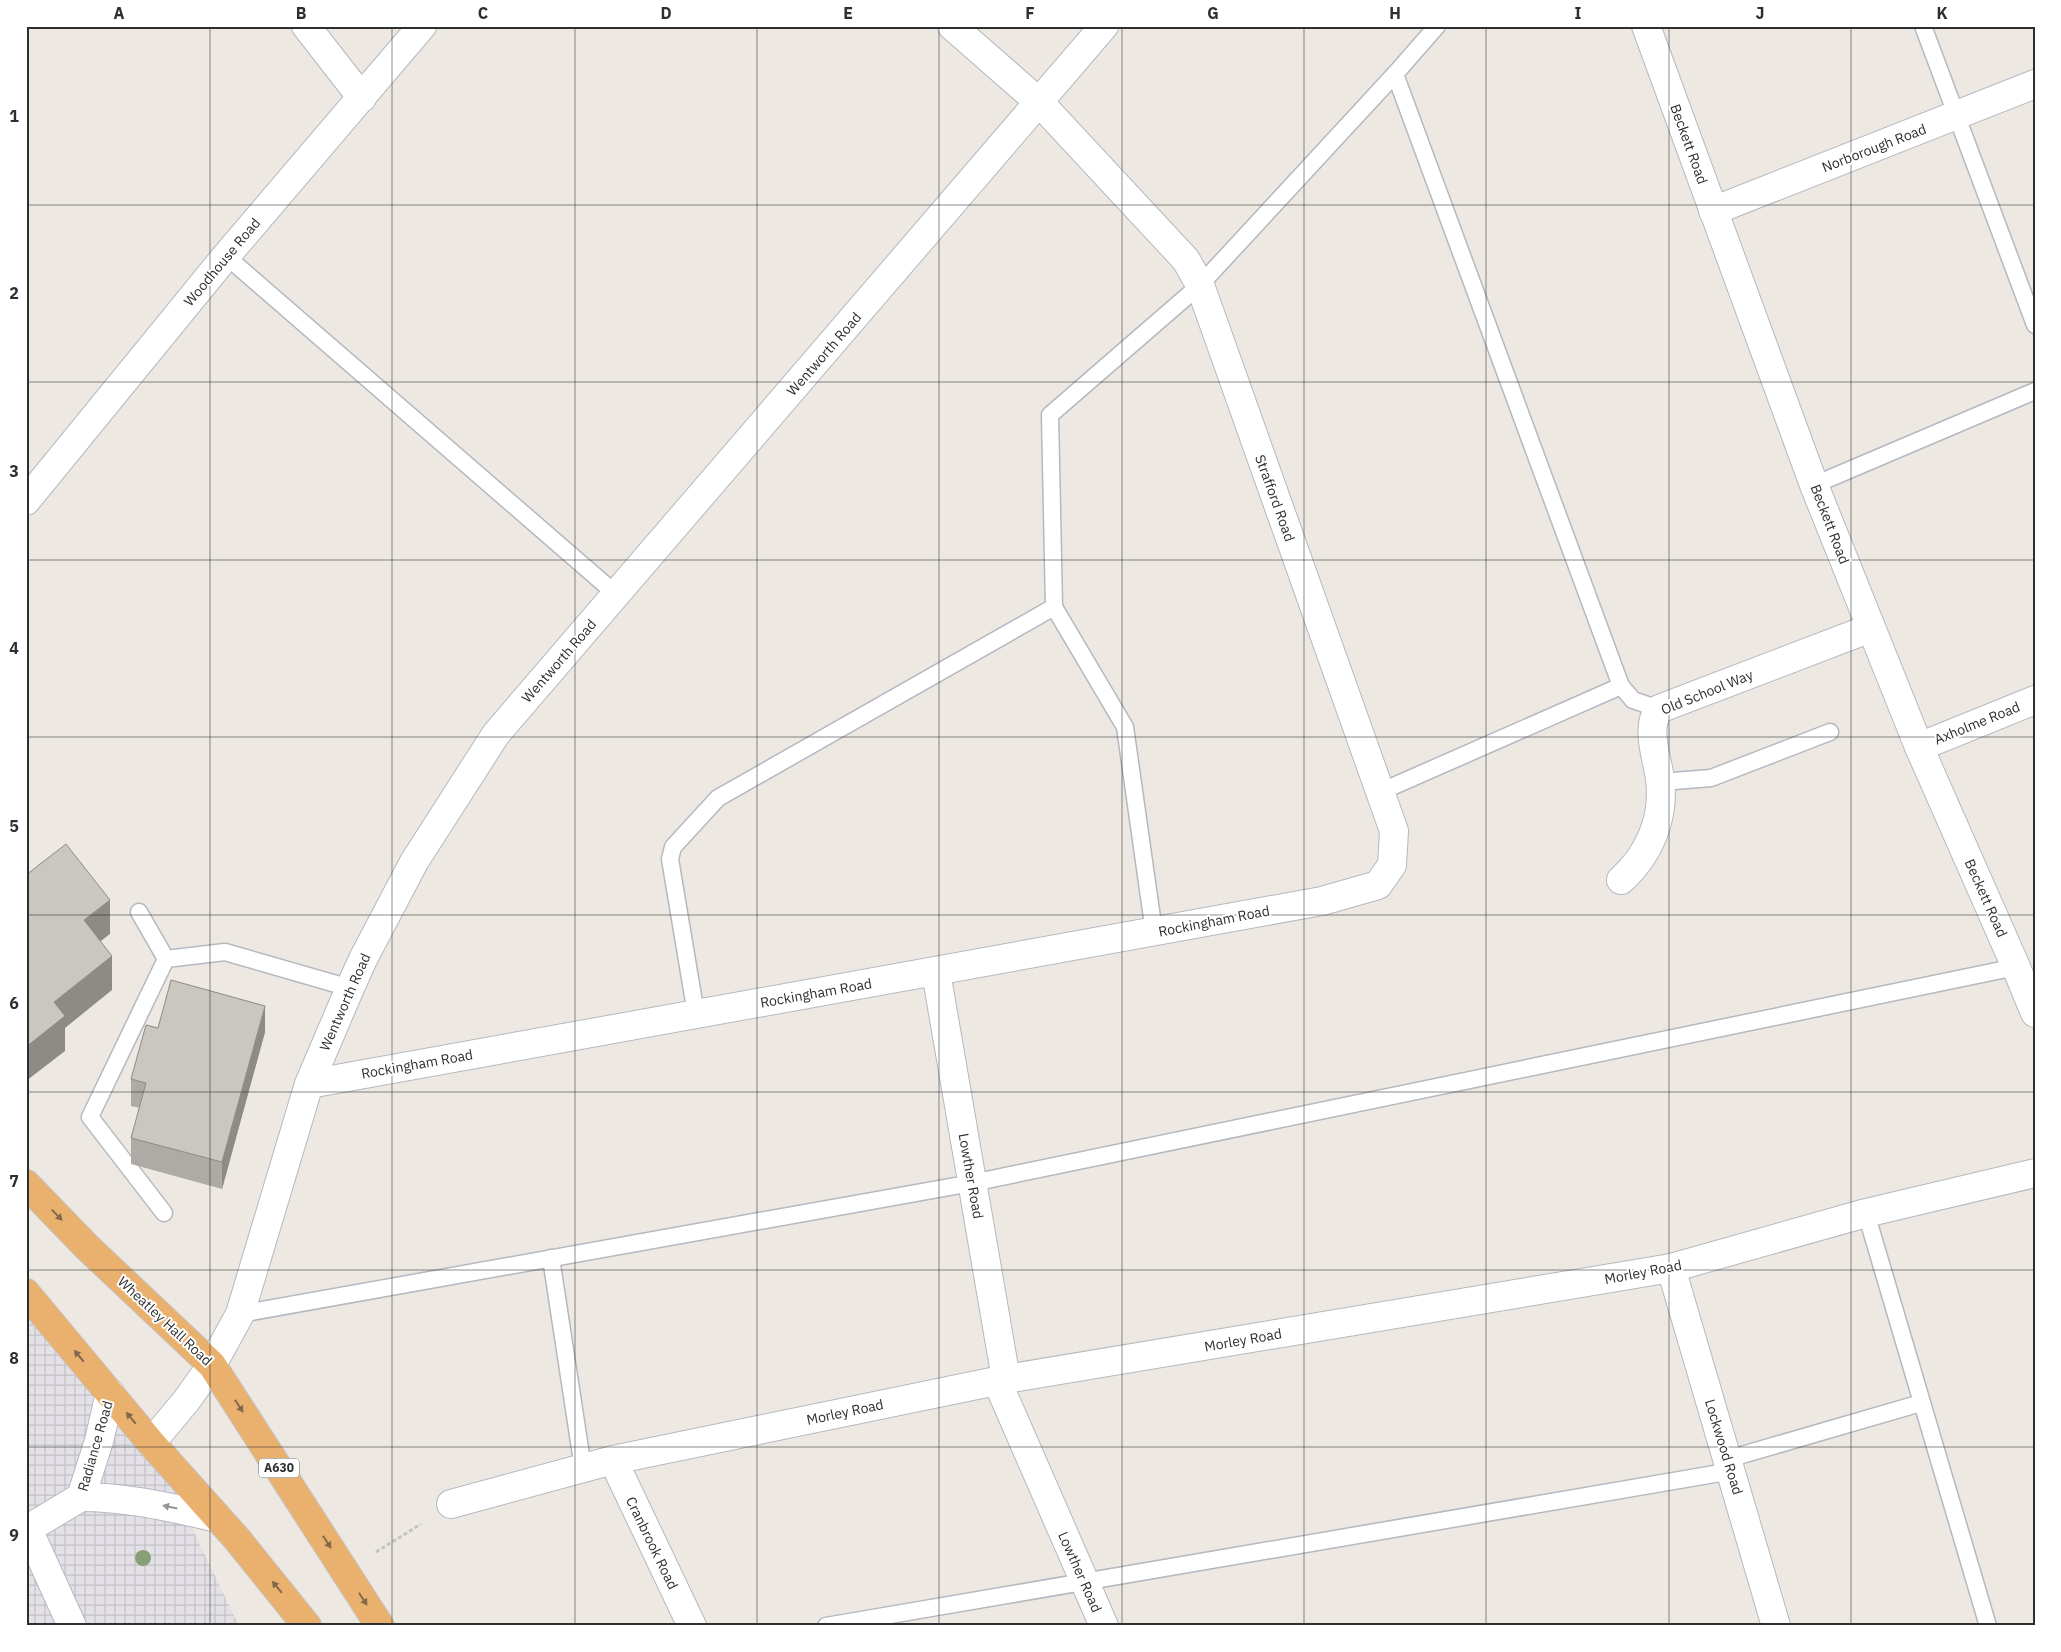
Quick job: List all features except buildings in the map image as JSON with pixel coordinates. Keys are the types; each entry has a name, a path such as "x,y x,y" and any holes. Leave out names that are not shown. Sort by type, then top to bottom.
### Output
{"highway":[{"name":"Wheatley Hall Road","path":"26,1184 87,1247 212,1365 380,1626"},
{"path":"26,1293 151,1444 218,1518 307,1626"}],"street":[{"path":"306,26 362,98"},
{"name":"Woodhouse Road","path":"28,496 226,256 422,26"},
{"name":"Strafford Road","path":"952,26 1040,102 1186,260 1200,285 1394,832 1392,865 1378,885 1322,901"},
{"name":"Wentworth Road","path":"151,1444 212,1365 240,1314 309,1084 350,988 363,959 414,862 496,734 1104,26"},
{"name":"Beckett Road","path":"1646,26 1814,484 1919,747 2034,1010"},
{"name":"Norborough Road","path":"1713,211 2035,84"},
{"name":"Old School Way","path":"1621,880 1635,867 1653,838 1660,808 1661,782 1652,728 1653,717 1659,709 1871,628"},
{"name":"Axholme Road","path":"1919,747 2035,700"},
{"name":"Rockingham Road","path":"309,1084 1322,901"},
{"name":"Lowther Road","path":"936,972 972,1182 1001,1380 1083,1582 1104,1626"},
{"name":"Morley Road","path":"451,1504 613,1460 1001,1380 1671,1268 1866,1213 2035,1173"},
{"name":"Lockwood Road","path":"1671,1268 1776,1626"},
{"name":"Radiance Road","path":"72,1626 27,1530 81,1497 99,1442 110,1393"},
{"name":"Cranbrook Road","path":"613,1460 692,1626"},
{"path":"81,1497 106,1496 218,1518"}],"lane":[{"path":"1154,932 1125,727 1054,607 1050,415 1200,285 1437,26"},
{"path":"1922,26 2035,325"},
{"path":"1395,74 1621,686 1632,700 1659,709"},
{"path":"226,256 617,595"},
{"path":"1814,484 2035,391"},
{"path":"696,1014 670,859 673,847 718,798 1054,607"},
{"path":"1380,792 1621,686"},
{"path":"1661,782 1711,778 1830,732"},
{"path":"138,912 166,959"},
{"path":"166,959 225,952 350,988"},
{"path":"164,1213 90,1117 166,959"},
{"path":"240,1314 972,1182 2016,967"},
{"path":"1866,1213 1988,1626"},
{"path":"551,1258 583,1468"},
{"path":"826,1626 898,1620 1083,1582 1730,1465 1921,1403"}],"path":[{"path":"345,1572 451,1504"}],"shaded area":[{"path":"26,1293 151,1443 239,1626 26,1626"}]}
